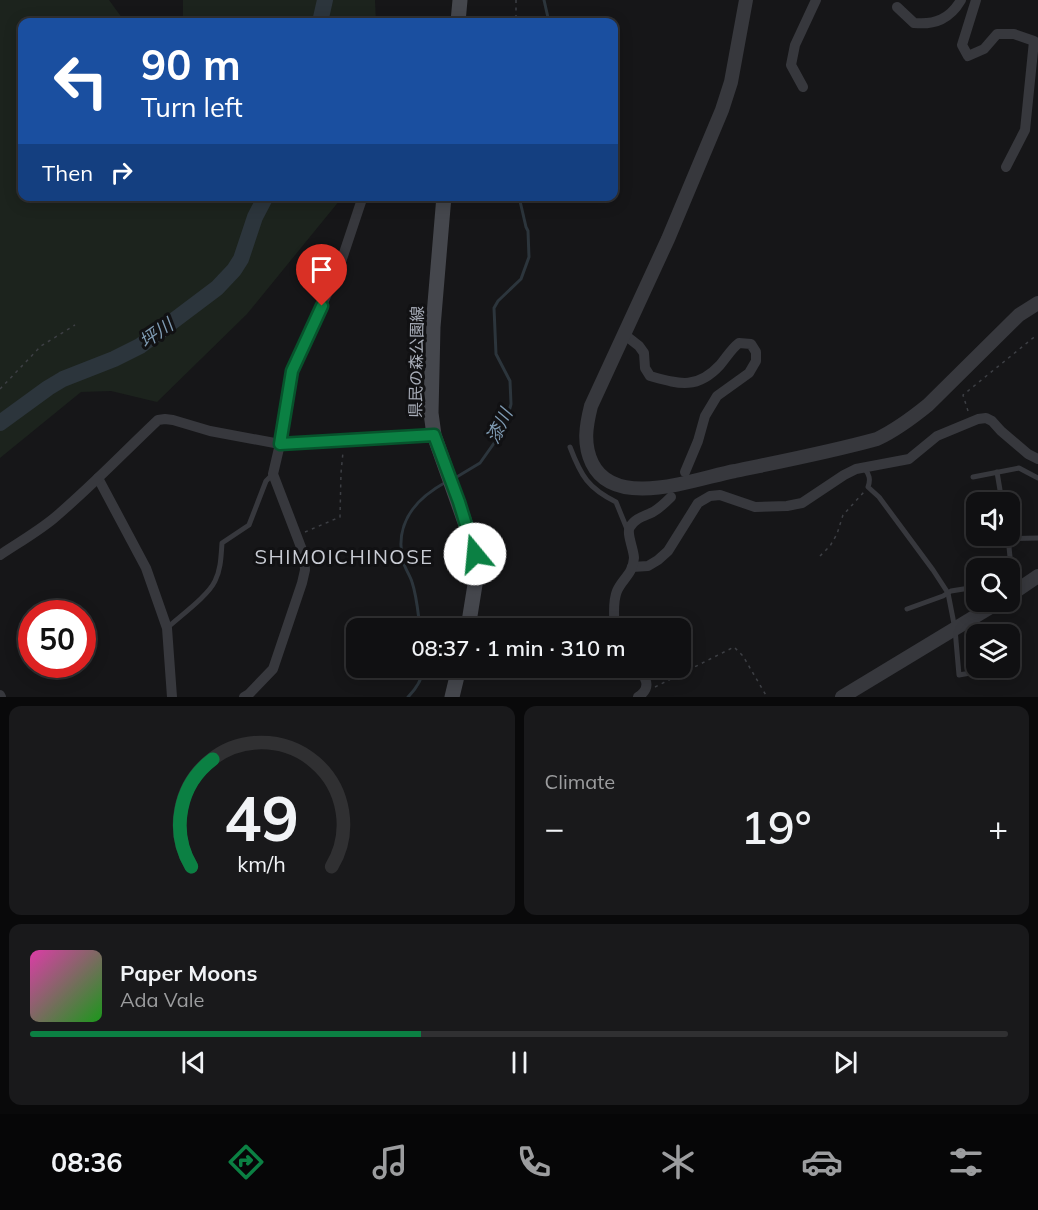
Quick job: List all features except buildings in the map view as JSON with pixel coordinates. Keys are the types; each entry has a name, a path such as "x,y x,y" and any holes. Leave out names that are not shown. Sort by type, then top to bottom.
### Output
{"main road":[{"path":"458,18 460,0"},
{"name":"県民の森公園線","path":"444,201 433,327 431,412 437,441 459,502 478,566 470,618"},
{"path":"453,697 457,678"}],"street":[{"path":"746,0 731,82 722,110 673,229 591,406 585,436 590,460 595,470 613,484 640,489 656,488 782,462 877,439 888,434 928,405 1019,315 1038,303"},
{"path":"803,87 791,65 795,45 816,0"},
{"path":"897,7 914,23 928,24 940,21 961,0"},
{"path":"976,0 962,45 968,56 984,49 998,34 1014,34 1034,41 1025,130 1006,167"},
{"path":"244,697 273,669 302,583 305,570 304,555 273,474 292,371 341,262 361,201"},
{"path":"625,335 644,353 645,368 650,376 679,384 707,377 739,343 751,344 756,352 756,361 749,373 717,396 705,416 698,441 685,472"},
{"path":"632,567 648,566 658,560 668,551 699,503 711,496 720,495 755,507 787,506 802,502 855,469 909,459 937,436 986,418 1028,454 1038,459"},
{"path":"0,555 53,519 158,420 174,420 210,431 280,444 345,440 437,441"},
{"path":"98,478 146,568 167,628 172,697"},
{"path":"614,618 614,600 618,589 628,576 634,557 628,531 630,526 637,519 661,507 672,497"},
{"path":"1020,587 1038,576"},
{"path":"842,697 983,612"},
{"path":"641,695 646,689 645,678"}],"lane":[{"path":"570,447 588,483 616,502 628,531"},
{"path":"864,468 869,474 868,487 879,497 948,593 955,629 959,675 966,674"},
{"path":"973,477 1019,468 1038,478"},
{"path":"997,472 1000,492"},
{"path":"167,628 202,597 214,583 220,568 222,543 249,525 266,481 273,474"},
{"path":"1020,537 1038,538"},
{"path":"1009,546 1010,558"},
{"path":"907,609 966,588"}],"path":[{"path":"516,0 516,18"},
{"path":"0,389 41,346 75,325"},
{"path":"971,422 963,395 1038,336"},
{"path":"296,536 340,517 341,473 345,440"},
{"path":"820,555 830,546 837,534 843,515 868,487"},
{"path":"641,695 734,647 767,697"}],"shaded area":[{"path":"0,0 109,0 122,18 18,18 18,201 339,201 247,314 157,402 111,391 81,392 0,458"},
{"path":"183,0 375,0 376,18 183,18"}],"waterway":[{"name":"坪川","path":"321,18 325,0"},
{"name":"漆川","path":"544,0 548,18"},
{"name":"坪川","path":"0,423 63,379 140,346 217,288 241,259 255,217 263,201"},
{"name":"漆川","path":"455,478 480,463 497,439 507,419 511,404 510,381 496,354 494,308 498,301 521,279 529,257 528,231 520,201"},
{"name":"漆川","path":"419,618 414,588 403,561 401,547 404,524 416,504 446,482"},
{"name":"漆川","path":"408,697 421,678"}],"district":[{"name":"SHIMOICHINOSE","path":"344,556"}],"route":[{"path":"322,306 292,371 280,444 434,435 459,502 475,554"}]}
